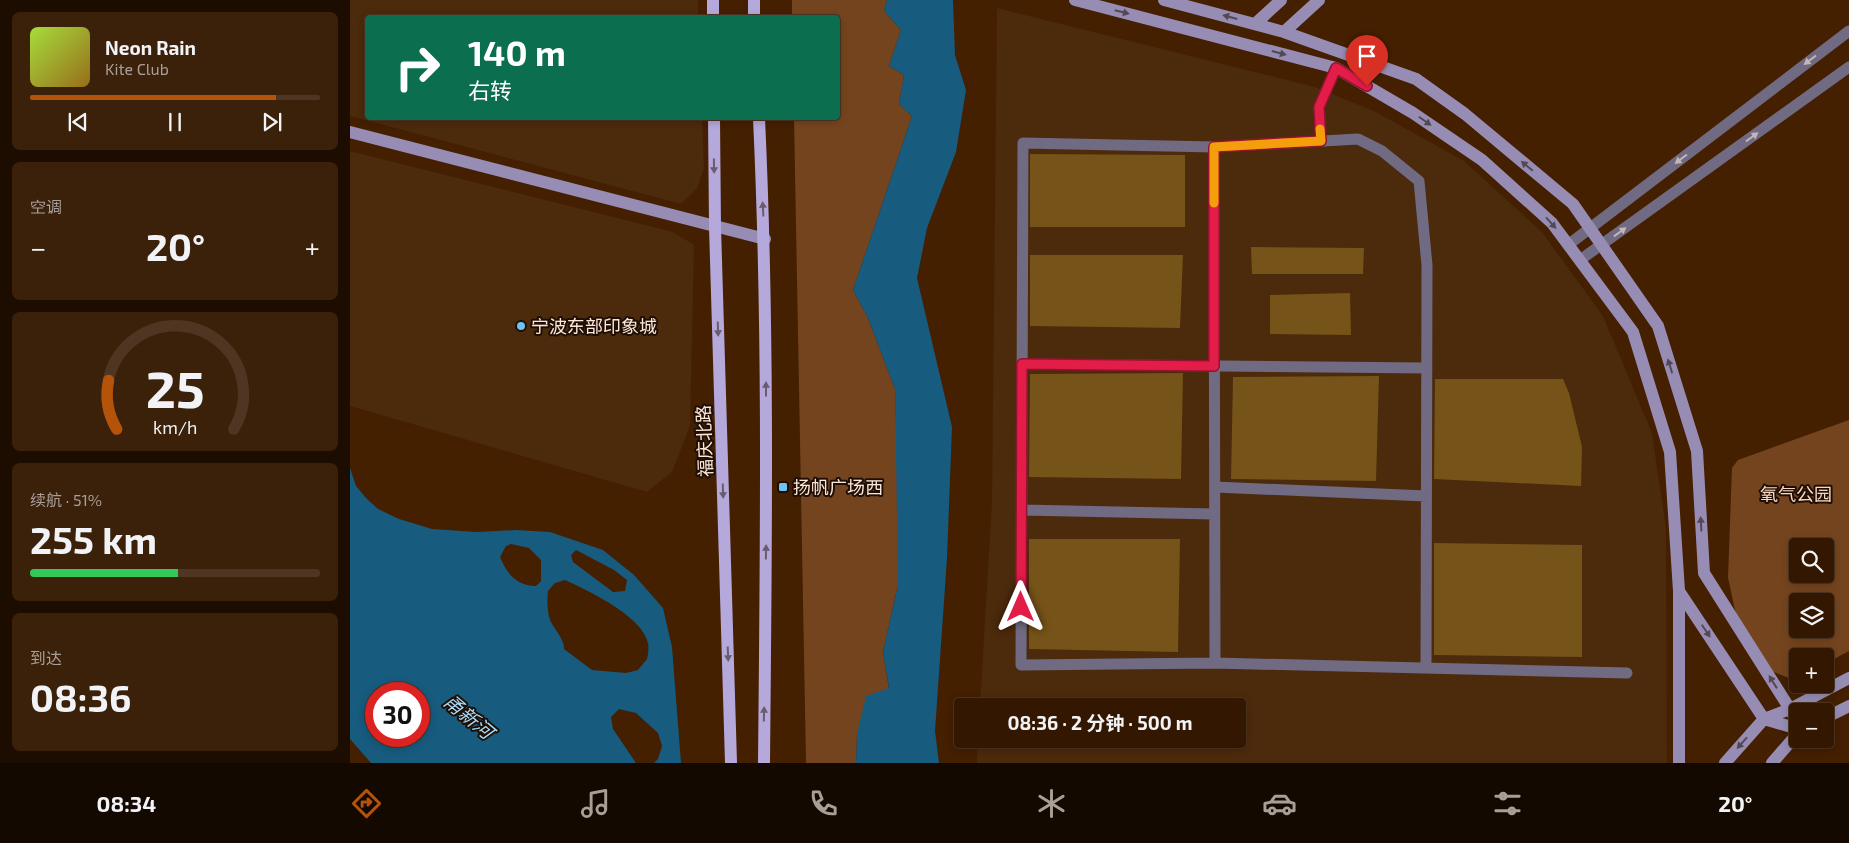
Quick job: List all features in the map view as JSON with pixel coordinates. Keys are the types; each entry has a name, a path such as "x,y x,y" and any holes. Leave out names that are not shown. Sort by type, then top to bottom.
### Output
{"main road":[{"path":"713,0 713,15"},
{"path":"754,0 754,15"},
{"path":"1075,0 1336,68 1413,113 1482,160 1552,223 1633,332 1670,452 1679,591 1679,763"},
{"path":"1164,0 1284,32 1416,79 1465,114 1574,204 1658,326 1697,451 1704,573 1789,707"},
{"path":"1255,24 1280,0"},
{"path":"1284,32 1319,0"},
{"name":"福庆北路","path":"714,120 715,227 731,763"},
{"path":"759,120 765,239 767,518 764,763"},
{"path":"350,132 765,239"},
{"path":"1679,591 1764,719 1789,728"},
{"path":"1801,703 1849,678"},
{"path":"1834,714 1849,706"},
{"path":"1725,763 1764,719 1789,709"},
{"path":"1772,763 1789,742"}],"street":[{"path":"1568,245 1849,31"},
{"path":"1580,260 1849,66"},
{"path":"1321,141 1319,107 1336,68"},
{"path":"1426,668 1427,265 1419,181 1382,151 1358,139 1214,147 1022,143 1021,665 1215,663 1626,673"},
{"path":"1214,147 1215,663"},
{"path":"1022,364 1427,368"},
{"path":"1214,487 1426,496"},
{"path":"1022,510 1214,514"}],"shaded area":[{"path":"350,0 698,0 698,15 365,15 365,120 350,116"},
{"path":"997,8 1315,87 1374,111 1464,161 1542,232 1603,316 1652,433 1666,528 1667,763 977,763 978,748 1246,748 1246,698 980,698 992,501"},
{"path":"365,120 702,120 704,168 697,188 681,204"},
{"name":"宁波东部印象城","path":"350,151 673,232 694,245 690,426 672,472 647,492 350,406"}],"green space":[{"path":"792,0 887,0 884,11 901,30 889,66 904,75 899,104 912,116 853,290 868,318 895,389 899,520 898,585 883,652 889,689 857,734 856,763 806,763 794,120 840,120 840,15 792,15"},
{"name":"氧气公园","path":"1849,420 1849,651 1834,659 1834,648 1789,648 1789,678 1756,665 1743,646 1728,578 1732,468 1738,460"}],"water":[{"path":"887,0 953,0 955,55 966,90 956,152 927,228 917,278 952,427 947,558 935,731 939,763 856,763 857,734 866,696 889,688 883,652 898,585 895,389 868,318 853,290 912,116 899,104 904,75 889,66 901,30 884,11"},
{"name":"甬新河","path":"350,468 356,486 366,498 378,509 399,519 432,529 477,532 516,530 550,532 603,550 634,575 663,608 672,647 681,763 654,763 658,759 662,746 658,733 636,713 619,709 611,717 613,729 636,763 371,763 350,739","holes":["511,544 529,548 541,560 541,581 536,586 523,584 513,578 506,569 500,557 506,546","576,550 614,570 627,580 625,591 613,592 573,562 571,555","565,580 600,598 636,623 644,633 648,643 647,659 638,670 626,673 592,670 564,649 561,638 550,620 547,602 548,591 555,583"]}],"building":[{"path":"1030,154 1185,155 1185,227 1030,227"},
{"path":"1251,247 1364,248 1363,274 1252,274"},
{"path":"1030,255 1183,255 1180,328 1030,326"},
{"path":"1350,293 1351,335 1270,334 1270,295"},
{"path":"1183,373 1181,479 1029,477 1030,374"},
{"path":"1379,376 1376,481 1231,479 1233,377"},
{"path":"1435,379 1563,379 1569,393 1582,447 1581,486 1434,479"},
{"path":"1029,539 1180,539 1178,652 1029,649"},
{"path":"1434,543 1582,545 1582,657 1434,655"}],"slow traffic":[{"path":"1214,203 1214,147 1321,141 1320,129"}],"place":[{"name":"宁波东部印象城","path":"521,326"},
{"name":"扬帆广场西","path":"783,487"}],"route":[{"path":"1021,607 1022,364 1214,366 1214,147 1321,141 1319,107 1336,68 1367,86"}]}
